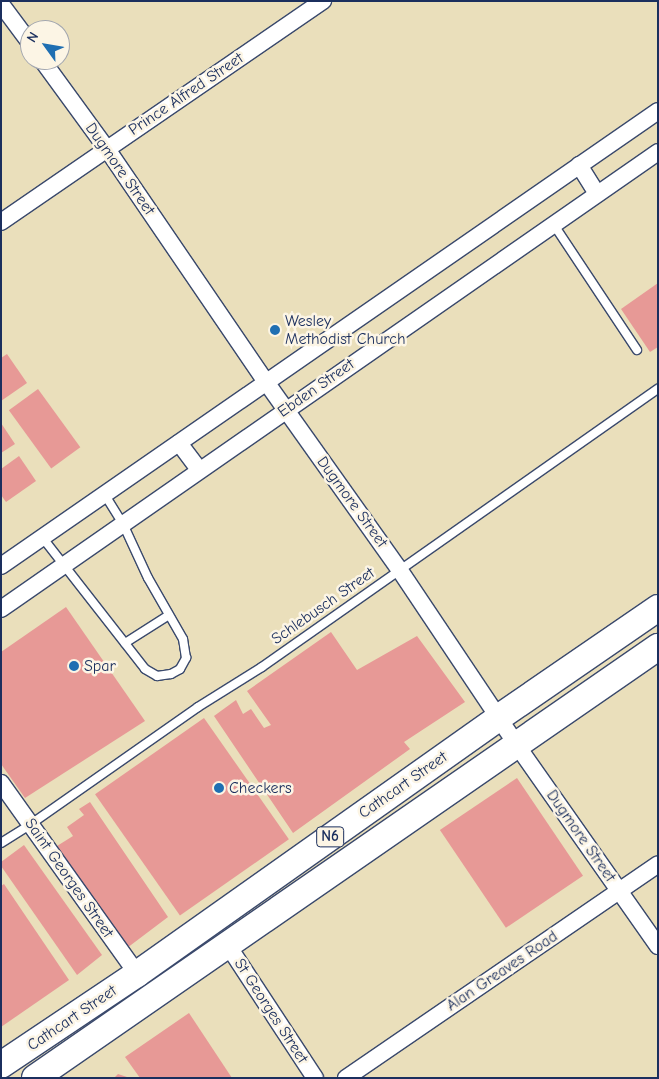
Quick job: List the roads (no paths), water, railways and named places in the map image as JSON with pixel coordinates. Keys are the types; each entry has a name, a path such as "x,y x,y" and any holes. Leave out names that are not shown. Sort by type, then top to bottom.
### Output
{"highway":[{"name":"Cathcart Street","path":"1,1065 137,974 498,718 658,608"},
{"name":"Cathcart Street","path":"34,1078 658,647"}],"street":[{"name":"Prince Alfred Street","path":"1,222 323,1"},
{"path":"1,4 20,30"},
{"name":"Dugmore Street","path":"49,70 107,148 266,382 400,569 498,718 658,946"},
{"name":"Ebden Street","path":"1,566 658,111"},
{"name":"Ebden Street","path":"1,609 285,409 658,152"},
{"path":"579,166 597,194"},
{"path":"178,443 199,470"},
{"name":"Saint Georges Street","path":"1,783 137,974"},
{"name":"Alan Greaves Road","path":"346,1078 658,864"},
{"name":"St Georges Street","path":"227,944 315,1078"}],"lane":[{"path":"554,225 637,350"},
{"name":"Schlebusch Street","path":"1,842 31,824 198,707 262,667 658,389"},
{"path":"42,537 152,675 164,676 180,669 185,663 186,655 183,639 148,578 123,524 104,494"},
{"path":"125,643 169,615"}],"place":[{"name":"Wesley Methodist Church","path":"275,330"},
{"name":"Spar","path":"74,666"},
{"name":"Checkers","path":"219,788"}]}
